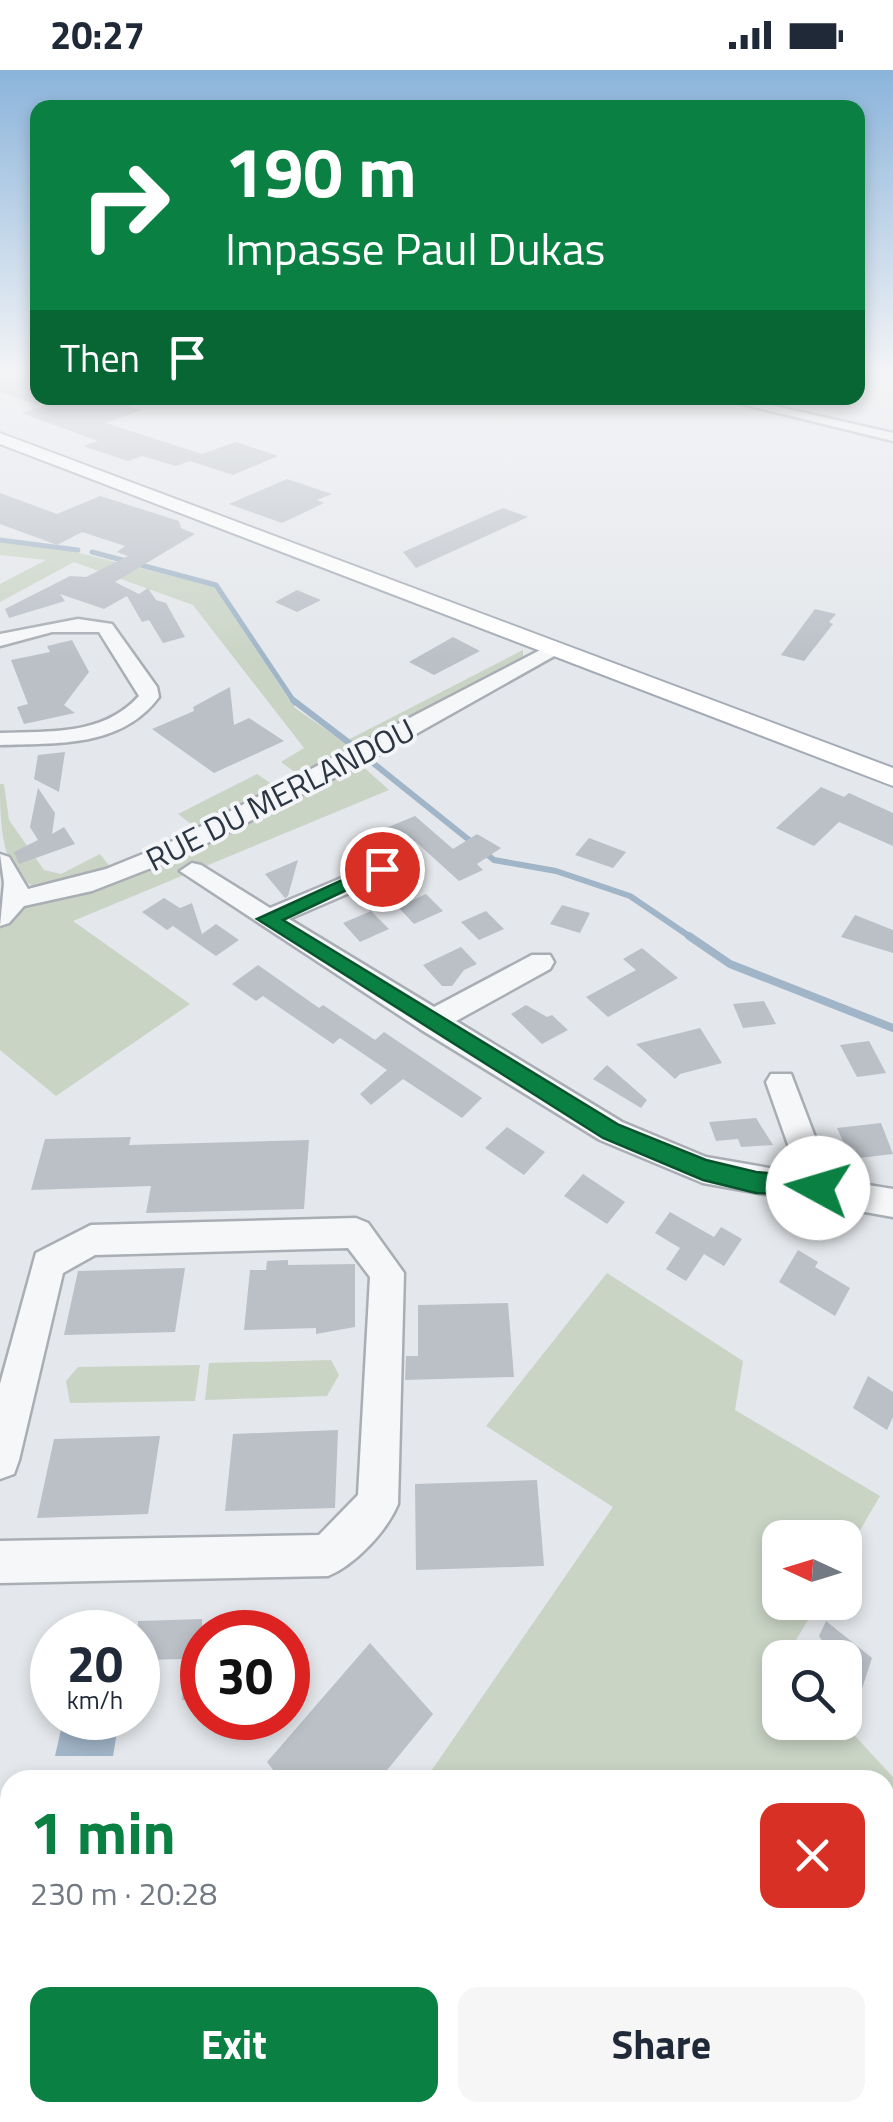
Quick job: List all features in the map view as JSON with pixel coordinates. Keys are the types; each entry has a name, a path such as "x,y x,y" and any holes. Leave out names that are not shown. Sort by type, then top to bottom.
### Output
{"main road":[{"path":"83,470 893,778"}],"street":[{"path":"0,640 52,625 84,623 105,628 149,697 123,724 90,734 0,739"},
{"name":"RUE DU MERLANDOU","path":"8,908 75,891 149,863 348,764 555,650"},
{"path":"0,862 16,882 8,908"},
{"path":"267,919 382,869"},
{"path":"192,871 611,1131 654,1151 756,1182 818,1188 893,1203"},
{"path":"430,1022 541,962"},
{"path":"781,1082 806,1143 818,1188"},
{"path":"0,1460 48,1264 92,1240 356,1234 387,1273 378,1504 328,1555 0,1562"}],"green space":[{"path":"0,541 59,548 214,586 295,708 344,742 523,650 523,660 303,778 281,762 304,748 193,605 74,562 0,602 0,584 46,560 0,555"},
{"path":"359,763 389,790 73,921 190,1004 56,1096 0,1050 0,928 25,906 79,896 168,861"},
{"path":"257,774 281,790 199,830 178,814"},
{"path":"0,784 4,784 9,820 44,870 61,874 100,854 111,868 57,887 38,887 24,881 7,854"},
{"path":"607,1273 743,1361 735,1410 880,1496 862,1527 862,1520 762,1520 762,1620 808,1620 796,1640 762,1640 762,1740 859,1740 887,1770 432,1770 613,1507 486,1426"},
{"path":"331,1360 339,1375 327,1396 205,1400 209,1363"},
{"path":"200,1365 195,1401 70,1403 66,1381 78,1367"}],"water":[{"path":"59,1740 116,1740 113,1756 55,1756"}],"building":[{"path":"217,470 245,470 233,475"},
{"path":"287,479 332,494 317,500 324,503 282,523 229,504"},
{"path":"0,493 57,514 100,496 179,521 181,528 195,534 115,582 139,594 148,588 156,600 166,603 185,637 163,643 149,620 142,622 127,596 104,609 60,594 65,601 9,618 5,609 70,576 86,577 128,556 117,552 125,546 82,532 57,545 0,524"},
{"path":"503,508 528,517 416,568 403,552"},
{"path":"297,590 321,600 297,612 275,602"},
{"path":"815,609 836,614 829,622 833,624 804,661 781,655"},
{"path":"453,637 480,651 434,675 409,662"},
{"path":"72,640 89,672 64,705 75,713 24,724 17,707 28,704 11,660 50,652 47,646"},
{"path":"230,687 234,725 249,718 284,741 214,773 152,729 194,711 193,707"},
{"path":"65,752 59,792 34,779 38,755"},
{"path":"821,787 844,797 849,793 893,813 893,846 839,822 814,846 776,828"},
{"path":"38,788 55,813 52,834 64,827 75,844 19,864 14,852 38,840 30,827"},
{"path":"415,816 453,849 477,834 501,848 477,864 483,870 459,881 415,841 402,843 386,828"},
{"path":"589,838 626,852 613,868 575,855"},
{"path":"298,860 288,896 285,898 265,874"},
{"path":"426,894 443,911 414,924 398,907"},
{"path":"164,898 180,908 192,903 202,934 216,924 239,940 216,956 173,926 167,930 142,912"},
{"path":"562,905 590,913 580,933 550,924"},
{"path":"371,911 389,929 360,942 343,923"},
{"path":"486,911 504,929 479,940 461,922"},
{"path":"855,915 893,930 893,953 841,937"},
{"path":"461,947 477,964 464,970 452,986 442,986 423,965"},
{"path":"642,948 678,978 608,1017 586,997 636,970 623,959"},
{"path":"258,965 319,1008 323,1005 375,1040 384,1032 482,1098 462,1118 403,1079 371,1105 360,1094 387,1070 340,1038 333,1044 263,996 256,1001 232,984"},
{"path":"764,1001 776,1024 743,1028 733,1004"},
{"path":"526,1005 547,1017 552,1015 568,1030 542,1044 511,1014"},
{"path":"700,1028 722,1063 680,1074 675,1079 636,1044"},
{"path":"869,1041 886,1073 857,1077 840,1045"},
{"path":"607,1065 647,1100 641,1108 593,1079"},
{"path":"756,1118 773,1145 741,1147 738,1139 716,1141 709,1122"},
{"path":"881,1123 893,1154 851,1159 837,1128"},
{"path":"507,1127 545,1152 524,1175 485,1148"},
{"path":"131,1137 129,1145 309,1140 304,1209 146,1213 151,1186 31,1190 45,1139"},
{"path":"583,1174 625,1202 607,1224 564,1196"},
{"path":"670,1212 714,1237 721,1227 742,1239 724,1266 704,1254 686,1281 666,1269 680,1248 655,1233"},
{"path":"798,1250 818,1262 815,1267 850,1288 835,1316 779,1282"},
{"path":"288,1260 288,1265 355,1264 355,1327 316,1334 316,1328 244,1330 250,1270 266,1270 267,1261"},
{"path":"185,1268 175,1332 64,1335 78,1271"},
{"path":"508,1303 514,1377 405,1380 406,1356 418,1356 418,1305"},
{"path":"868,1376 893,1392 893,1417 887,1430 853,1408"},
{"path":"338,1430 335,1508 225,1511 233,1434"},
{"path":"160,1436 148,1514 37,1518 54,1439"},
{"path":"537,1480 544,1566 416,1570 415,1484"},
{"path":"160,1620 180,1620 180,1659 160,1660"},
{"path":"826,1621 850,1640 822,1640 819,1636"},
{"path":"370,1643 433,1714 387,1770 273,1770 267,1762 286,1740 310,1740 310,1712"},
{"path":"862,1650 872,1658 862,1689"}],"waterway":[{"path":"0,540 78,550"},
{"path":"92,552 216,585 295,703"},
{"path":"293,700 356,748"},
{"path":"373,763 494,860 556,871 630,896 692,938"},
{"path":"689,936 730,964 893,1028"}],"route":[{"path":"382,869 267,919 611,1131 703,1170 756,1182 818,1188"}]}
